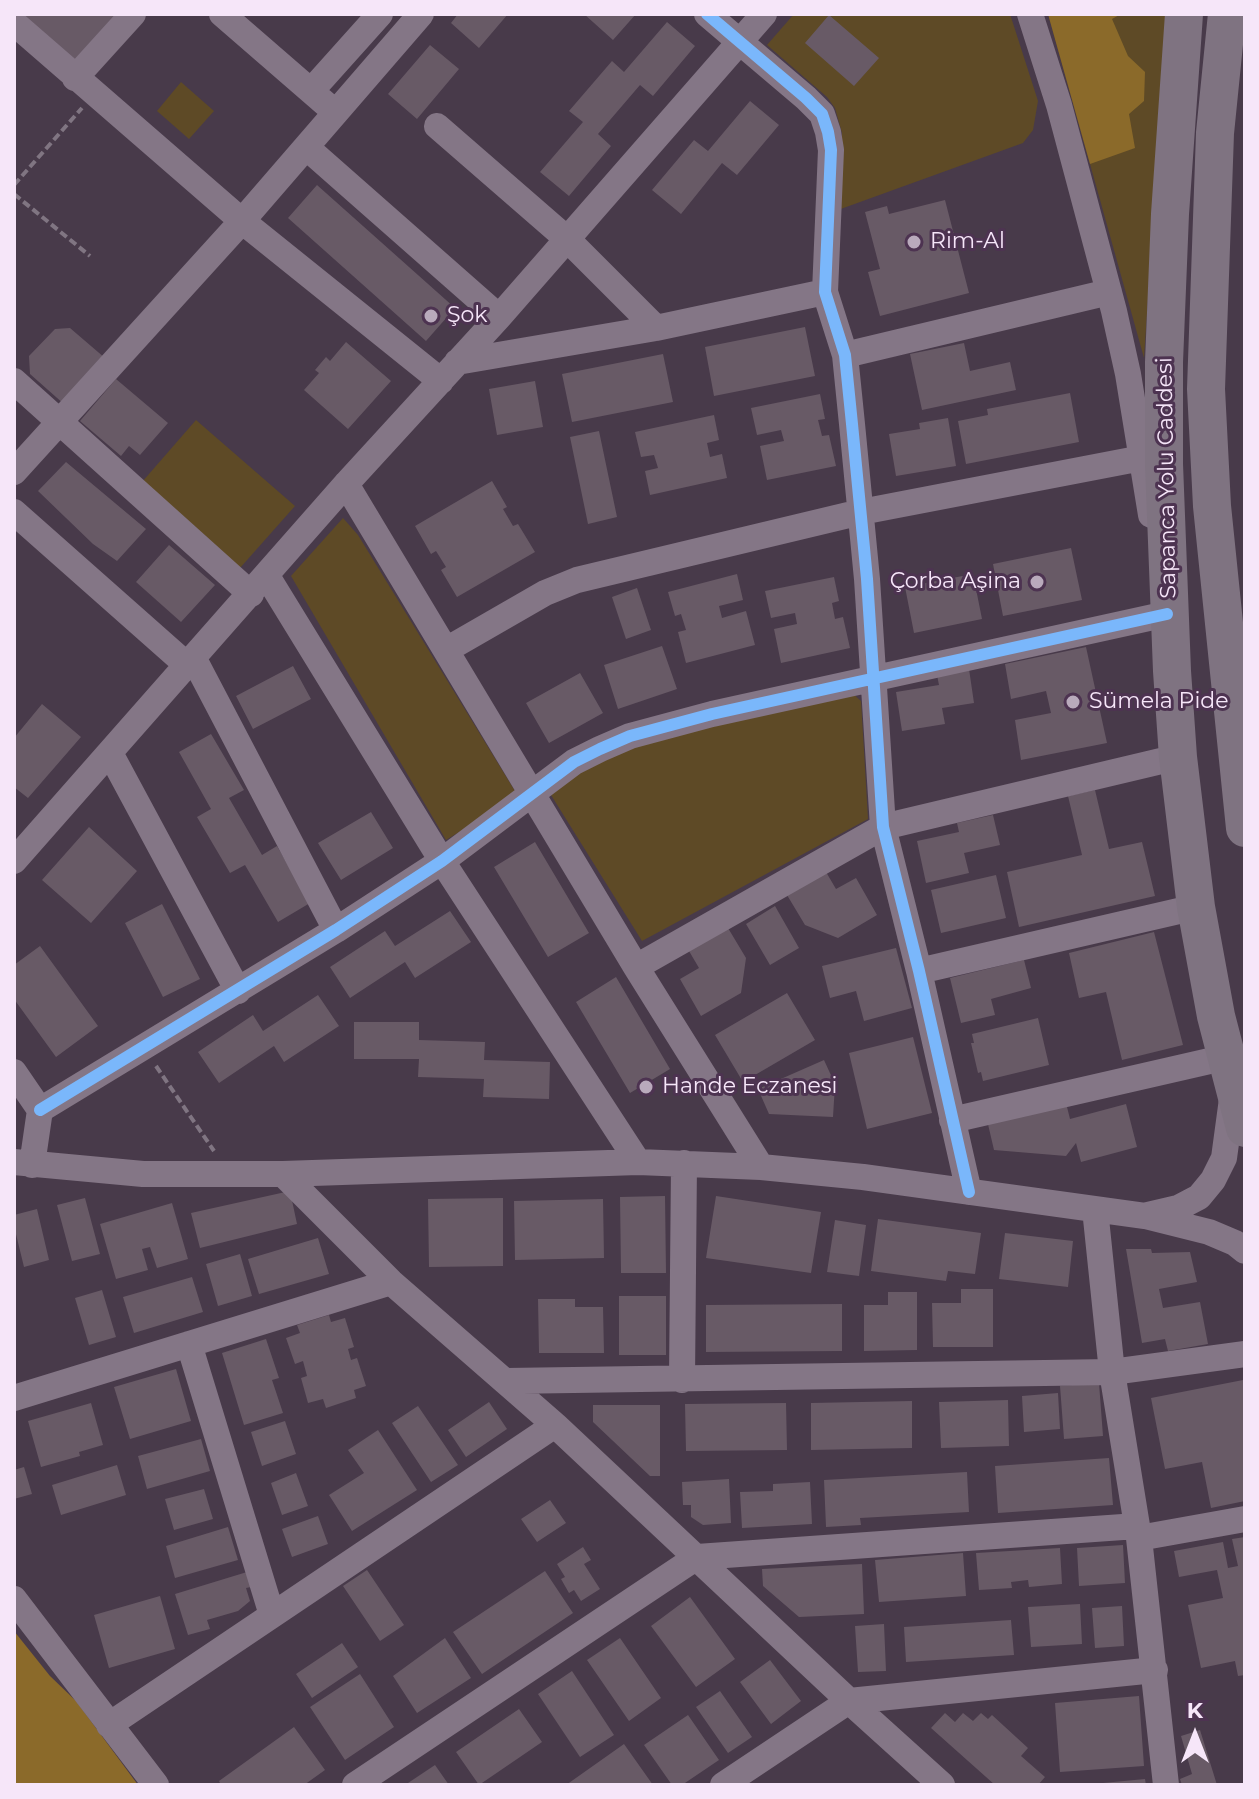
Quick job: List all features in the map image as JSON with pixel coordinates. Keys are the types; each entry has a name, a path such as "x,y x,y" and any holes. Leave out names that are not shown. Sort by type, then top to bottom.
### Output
{"highway":[{"name":"Sapanca Yolu Caddesi","path":"1184,14 1170,214 1164,362 1164,464 1172,671 1179,770 1196,907 1216,1016 1245,1128"},
{"name":"Sapanca Yolu Caddesi","path":"1227,14 1215,133 1206,389 1212,506 1245,828"}],"street":[{"path":"84,86 133,14"},
{"path":"222,14 335,112"},
{"path":"311,91 380,14"},
{"path":"14,472 242,221 421,14"},
{"path":"707,14 806,98 822,114 828,132 831,150 825,292 845,355 861,512 883,827 969,1192"},
{"path":"14,861 346,484 499,317 764,14"},
{"path":"1030,14 1059,105 1128,374 1167,614 1172,671"},
{"path":"14,23 242,221 449,372 825,292"},
{"path":"437,126 567,239 656,328"},
{"path":"306,147 499,317"},
{"path":"845,355 1109,292"},
{"path":"14,381 59,423 259,585 638,1162"},
{"path":"446,650 545,593 577,580 861,512 1142,458"},
{"path":"346,484 636,967 761,1167"},
{"path":"14,512 191,662 336,930"},
{"path":"1167,614 712,714 630,736 574,762 442,861 238,991 40,1110 23,1164 143,1174 283,1174 638,1162 761,1167 812,1171 1145,1216 1209,1232 1235,1243 1245,1251"},
{"path":"110,753 238,991"},
{"path":"636,967 883,827 1179,770"},
{"path":"919,971 1196,907"},
{"path":"14,1072 40,1110"},
{"path":"952,1120 1230,1072 1224,1158 1213,1180 1199,1197 1178,1208 1145,1216"},
{"path":"682,1380 684,1163"},
{"path":"283,1174 391,1282 555,1425 942,1785"},
{"path":"1095,1209 1112,1372 1138,1532 1166,1785"},
{"path":"14,1398 391,1282"},
{"path":"189,1344 272,1615"},
{"path":"506,1381 1112,1372 1245,1354"},
{"path":"109,1725 555,1425"},
{"path":"355,1785 697,1557 1138,1532 1245,1519"},
{"path":"14,1599 156,1785"},
{"path":"723,1785 849,1701 1155,1670"}],"path":[{"path":"14,185 84,86"},
{"path":"14,194 90,256"},
{"path":"144,1047 230,1174"}],"shaded area":[{"path":"794,14 1010,14 1038,101 1033,130 1023,143 838,210 842,133 835,108 827,97 767,45"},
{"path":"1048,14 1167,14 1144,358 1092,171"},
{"path":"1048,14 1121,14 1112,19 1128,56 1145,72 1144,101 1129,114 1135,148 1090,164"},
{"path":"181,82 214,111 189,139 157,111"},
{"path":"196,420 295,506 240,568 142,482"},
{"path":"343,518 358,535 518,796 446,840 291,576"},
{"path":"851,692 861,701 868,819 642,941 551,795 582,768 638,745"},
{"path":"14,1631 50,1676 76,1701 138,1785 14,1785"}],"building":[{"path":"20,14 120,14 75,63"},
{"path":"458,14 508,14 479,48 451,23"},
{"path":"584,14 636,14 613,40"},
{"path":"829,15 879,58 854,86 805,43"},
{"path":"667,22 695,46 653,96 640,85 598,134 611,146 569,196 540,172 583,122 569,111 612,61 624,72"},
{"path":"430,45 459,69 417,119 388,94"},
{"path":"750,101 779,125 737,175 722,163 681,214 652,190 694,140 708,151"},
{"path":"317,185 455,308 426,341 288,218"},
{"name":"Rim-Al","path":"945,200 969,293 880,316 868,272 880,269 865,212 887,206 889,214"},
{"path":"805,327 815,376 714,396 705,347"},
{"path":"70,328 105,358 65,405 30,374 29,356 55,329"},
{"path":"346,342 391,381 348,429 304,390 319,373 315,370 326,357 330,361"},
{"path":"964,343 970,371 1010,362 1016,390 922,410 910,354"},
{"path":"663,354 673,402 572,422 562,374"},
{"path":"116,379 168,423 140,455 129,446 121,456 80,421"},
{"path":"535,381 543,427 497,435 489,389"},
{"path":"1070,393 1079,442 966,464 958,421 988,415 987,409"},
{"path":"820,394 825,419 818,420 822,436 829,435 836,466 767,480 760,446 784,441 781,430 757,435 751,408"},
{"path":"714,415 719,440 707,443 710,457 722,454 727,478 650,495 645,471 658,468 654,455 641,457 635,432"},
{"path":"948,418 956,466 896,476 889,434 920,429 919,423"},
{"path":"599,431 617,517 588,524 570,437"},
{"path":"66,462 146,529 117,561 93,544 38,491"},
{"path":"492,481 507,507 503,509 513,526 518,524 535,552 457,597 441,570 446,567 436,551 431,554 415,526"},
{"path":"169,545 215,585 181,622 136,582"},
{"name":"Çorba Aşina","path":"1071,548 1082,600 1003,616 993,564"},
{"path":"737,574 743,600 719,606 722,618 746,611 755,645 686,663 678,632 686,630 681,614 675,616 668,592"},
{"path":"973,574 982,619 914,633 905,587"},
{"path":"834,577 839,601 832,603 835,619 843,617 850,648 781,663 774,629 797,624 795,613 771,618 765,591"},
{"path":"637,588 651,630 626,639 612,597"},
{"path":"662,646 677,689 618,709 604,665"},
{"name":"Sümela Pide","path":"1086,647 1107,743 1021,760 1015,720 1051,713 1046,691 1011,699 1005,664"},
{"path":"293,666 311,699 253,729 236,696"},
{"path":"969,669 974,703 942,708 945,724 902,731 896,692 939,685 937,675"},
{"path":"580,673 603,713 549,743 526,703"},
{"path":"42,704 81,737 28,798 14,787 14,738"},
{"path":"211,734 244,790 229,798 262,855 277,846 310,903 278,922 245,865 230,873 197,817 211,809 179,752"},
{"path":"1095,790 1109,849 1142,842 1155,896 1019,927 1007,872 1082,855 1068,796"},
{"path":"371,812 393,848 341,880 318,843"},
{"path":"993,815 1000,845 964,853 969,873 926,883 917,841 959,832 957,823"},
{"path":"89,827 137,871 91,923 42,880"},
{"path":"535,842 589,933 548,957 494,867"},
{"path":"826,872 836,889 856,878 877,915 838,938 805,925 787,895"},
{"path":"996,875 1006,918 941,933 931,890"},
{"path":"162,904 200,979 163,997 125,923"},
{"path":"775,906 799,948 770,965 746,924"},
{"path":"450,911 471,942 415,978 405,962 350,998 330,967 385,931 395,946"},
{"path":"728,928 746,958 741,993 701,1016 680,979 699,968 689,951"},
{"path":"1154,932 1183,1045 1122,1060 1106,992 1079,998 1069,953"},
{"path":"40,946 98,1026 56,1057 14,999 14,965"},
{"path":"896,948 912,1008 864,1021 856,991 830,998 822,966"},
{"path":"1024,960 1031,988 991,999 995,1015 961,1023 950,978"},
{"path":"616,977 670,1069 630,1093 576,1002"},
{"path":"787,993 815,1040 743,1082 715,1035"},
{"path":"318,995 339,1026 284,1062 274,1046 219,1083 198,1052 253,1015 263,1031"},
{"path":"1038,1018 1049,1065 983,1081 981,1072 978,1073 972,1034"},
{"path":"354,1022 419,1022 419,1040 485,1042 484,1060 550,1062 549,1099 483,1097 484,1079 418,1077 419,1059 354,1059"},
{"path":"913,1037 932,1113 867,1129 849,1053"},
{"path":"824,1060 835,1084 833,1117 769,1114 758,1089"},
{"path":"1066,1103 1070,1119 1126,1104 1137,1147 1081,1162 1076,1143 1066,1156 994,1150 987,1120"},
{"path":"290,1191 297,1224 200,1248 191,1213"},
{"path":"665,1196 666,1273 621,1273 620,1197"},
{"path":"716,1196 821,1212 811,1273 706,1258"},
{"path":"85,1198 100,1254 72,1261 57,1205"},
{"path":"503,1198 503,1266 429,1267 428,1199"},
{"path":"603,1199 604,1258 515,1260 514,1201"},
{"path":"172,1203 188,1259 157,1268 150,1247 142,1249 148,1270 116,1279 100,1224"},
{"path":"37,1209 49,1260 24,1267 14,1215"},
{"path":"878,1219 981,1233 975,1274 948,1271 946,1281 871,1271"},
{"path":"835,1220 866,1225 859,1276 827,1272"},
{"path":"1005,1233 1073,1241 1068,1287 999,1279"},
{"path":"318,1238 329,1274 259,1294 248,1259"},
{"path":"1126,1249 1151,1249 1152,1253 1190,1252 1197,1282 1159,1289 1163,1308 1200,1302 1208,1344 1168,1351 1165,1339 1142,1343"},
{"path":"240,1254 252,1296 218,1306 206,1264"},
{"path":"192,1277 203,1312 134,1333 123,1297"},
{"path":"961,1289 993,1289 993,1347 933,1347 932,1303 961,1303"},
{"path":"102,1290 116,1337 89,1345 75,1298"},
{"path":"888,1292 917,1292 917,1350 864,1351 864,1305 888,1305"},
{"path":"619,1296 666,1296 666,1355 619,1355"},
{"path":"538,1299 575,1299 575,1307 603,1307 604,1353 539,1353"},
{"path":"842,1304 842,1351 706,1352 706,1305"},
{"path":"329,1315 331,1322 345,1318 354,1347 348,1349 351,1360 357,1358 366,1386 354,1390 356,1398 326,1408 323,1399 308,1403 301,1378 307,1376 303,1361 295,1364 286,1338 300,1333 297,1325"},
{"path":"266,1339 279,1378 272,1380 283,1413 244,1425 222,1353"},
{"path":"176,1369 191,1421 130,1439 114,1387"},
{"path":"1243,1380 1245,1501 1211,1508 1202,1462 1165,1469 1151,1398"},
{"path":"1099,1383 1103,1436 1064,1439 1060,1386"},
{"path":"1058,1393 1060,1429 1024,1432 1022,1396"},
{"path":"1008,1400 1009,1446 941,1448 939,1402"},
{"path":"912,1401 912,1448 811,1450 811,1403"},
{"path":"489,1402 507,1429 466,1457 448,1430"},
{"path":"91,1403 103,1445 79,1452 80,1456 41,1467 28,1421"},
{"path":"786,1403 787,1450 686,1451 685,1404"},
{"path":"593,1405 660,1405 660,1476 650,1476 593,1422"},
{"path":"418,1406 458,1465 431,1482 392,1423"},
{"path":"285,1421 296,1454 262,1466 251,1432"},
{"path":"378,1430 417,1490 352,1531 329,1495 364,1473 348,1450"},
{"path":"201,1439 210,1471 147,1489 138,1456"},
{"path":"1109,1458 1113,1505 998,1513 995,1466"},
{"path":"117,1465 126,1495 61,1515 52,1485"},
{"path":"24,1467 32,1494 14,1499 14,1470"},
{"path":"967,1472 969,1512 860,1518 861,1525 826,1527 824,1480"},
{"path":"296,1473 308,1506 282,1515 271,1483"},
{"path":"729,1479 731,1523 703,1525 691,1517 691,1505 683,1505 682,1482"},
{"path":"810,1482 812,1524 742,1528 740,1492 773,1491 773,1484"},
{"path":"204,1489 213,1519 174,1530 165,1499"},
{"path":"550,1500 566,1523 537,1542 521,1519"},
{"path":"318,1516 328,1544 292,1557 282,1529"},
{"path":"228,1527 238,1560 175,1578 166,1546"},
{"path":"1245,1537 1245,1675 1238,1676 1235,1661 1201,1668 1188,1605 1223,1598 1217,1570 1179,1577 1174,1551 1223,1542 1228,1568 1238,1566 1232,1539"},
{"path":"1123,1545 1125,1583 1079,1586 1077,1548"},
{"path":"583,1547 591,1560 584,1564 600,1589 581,1601 574,1590 569,1593 561,1579 565,1577 557,1564"},
{"path":"1060,1548 1062,1584 1029,1587 1028,1580 1011,1582 1012,1588 979,1590 976,1553"},
{"path":"963,1553 966,1596 879,1602 875,1560"},
{"path":"862,1564 864,1614 799,1617 763,1586 762,1569"},
{"path":"367,1570 404,1625 380,1641 343,1586"},
{"path":"545,1571 573,1613 482,1674 453,1632"},
{"path":"247,1572 251,1587 246,1588 250,1601 238,1611 207,1620 210,1629 188,1635 175,1594"},
{"path":"160,1596 175,1649 109,1668 94,1615"},
{"path":"690,1597 735,1659 696,1687 651,1626"},
{"path":"1080,1604 1082,1644 1031,1647 1028,1607"},
{"path":"1122,1606 1124,1646 1095,1648 1092,1608"},
{"path":"1011,1620 1014,1655 906,1662 904,1627"},
{"path":"884,1624 886,1671 858,1672 855,1626"},
{"path":"445,1638 471,1678 417,1713 393,1676"},
{"path":"620,1638 661,1698 629,1721 587,1660"},
{"path":"342,1643 358,1667 312,1698 296,1674"},
{"path":"770,1660 801,1701 771,1724 740,1682"},
{"path":"572,1671 614,1735 580,1757 538,1694"},
{"path":"360,1674 394,1727 345,1760 310,1707"},
{"path":"720,1691 752,1737 728,1753 696,1707"},
{"path":"1139,1696 1144,1766 1060,1772 1055,1703"},
{"path":"519,1709 542,1742 479,1785 456,1752"},
{"path":"945,1713 955,1722 963,1713 973,1721 981,1713 988,1719 992,1715 1028,1748 1021,1756 1045,1777 1038,1785 995,1785 931,1728"},
{"path":"688,1715 719,1760 682,1785 672,1785 644,1745"},
{"path":"294,1727 325,1770 304,1785 221,1785 219,1781"},
{"path":"1200,1730 1217,1785 1182,1785 1180,1779 1192,1774 1181,1736"},
{"path":"624,1744 653,1785 566,1785"},
{"path":"435,1765 449,1785 405,1785"},
{"path":"1145,1779 1146,1785 1103,1785 1103,1783"}],"cycle path":[{"path":"707,14 806,98 822,114 828,132 831,150 825,292 845,355 867,579 883,827 969,1192"},
{"path":"40,1110 336,930 442,861 574,762 600,749 630,736 712,714 1167,614"}],"place":[{"name":"Rim-Al","path":"914,242"},
{"name":"Şok","path":"431,316"},
{"name":"Çorba Aşina","path":"1037,582"},
{"name":"Sümela Pide","path":"1073,702"},
{"name":"Hande Eczanesi","path":"646,1087"}]}
